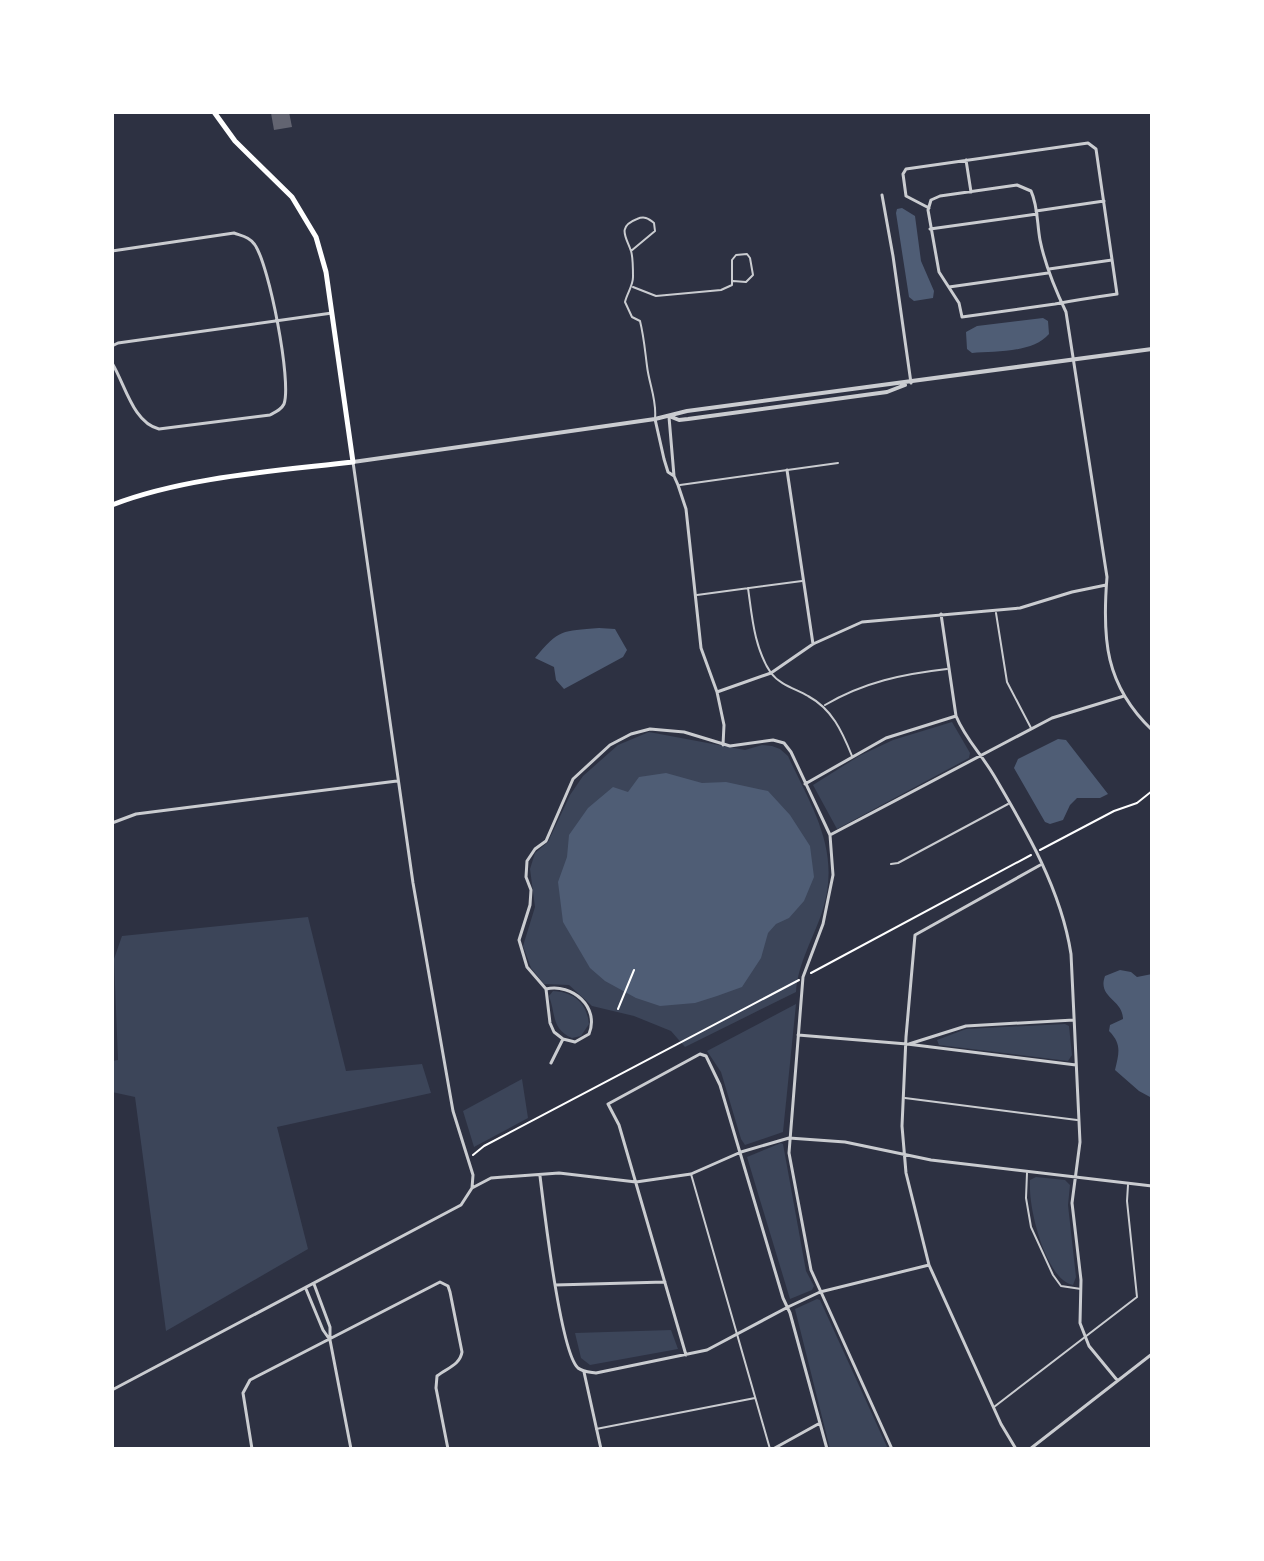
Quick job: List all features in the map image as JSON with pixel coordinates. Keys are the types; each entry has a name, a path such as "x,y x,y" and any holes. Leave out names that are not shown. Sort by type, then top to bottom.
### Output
{"main road":[{"path":"112,505 156,491 198,483 353,462 321,253 303,211 280,183 235,141 214,112"}],"street":[{"path":"929,208 906,196 903,174 906,169 1088,143 1096,149 1117,294 1062,303 962,317 959,303 939,272 930,229 931,200 940,196 1024,186 1031,191 1049,271 1062,303 1066,312 1106,585 1103,612 1109,664 1124,696 1152,730"},
{"path":"966,160 971,192"},
{"path":"882,195 911,383"},
{"path":"930,229 1104,201"},
{"path":"112,251 234,233 248,237 255,245 266,271 277,319 286,391 284,403 270,415 172,428 150,427 140,418 112,363"},
{"path":"949,287 1112,260"},
{"path":"112,346 332,313"},
{"path":"112,1390 461,1205 472,1188 473,1175 453,1111 397,781 353,462 655,419 687,411 1152,349"},
{"path":"669,416 674,476 686,509 701,648 717,692 724,725 723,745"},
{"path":"655,419 668,472 674,476"},
{"path":"787,470 813,644"},
{"path":"717,692 771,673 813,644 862,622 1020,608 1106,585"},
{"path":"941,614 956,716 1042,864 1066,923 1080,1142 1072,1203 1081,1289 1080,1323 1084,1337 1117,1380"},
{"path":"830,835 1031,729 1068,712 1124,696"},
{"path":"805,784 886,738 956,716"},
{"path":"546,989 553,987 577,994 587,1004 592,1016 591,1031 583,1040 563,1039 554,1032 546,989 527,967 519,940 530,905 527,861 535,849 546,841 573,779 610,745 631,734 650,729 684,732 723,745 773,740 784,743 830,835 833,853 830,896 819,936 805,969 789,1138 808,1259 892,1449"},
{"path":"112,823 136,814 397,781"},
{"path":"1016,1449 929,1265 913,1206 904,1153 903,1098 915,935 1042,864"},
{"path":"907,1044 966,1026 1074,1020"},
{"path":"797,1035 907,1044 1076,1065"},
{"path":"551,1063 563,1039"},
{"path":"686,1355 619,1125 608,1104 700,1054 706,1056 716,1073 788,1307 827,1449"},
{"path":"472,1188 491,1178 559,1173 636,1182 691,1174 741,1152 789,1138 845,1142 931,1160 1152,1186"},
{"path":"540,1176 555,1285 570,1355 576,1367 584,1372 596,1373 707,1350 820,1292 929,1265"},
{"path":"252,1449 243,1393 250,1380 440,1282 448,1286 462,1352 454,1366 437,1376 436,1388 448,1449"},
{"path":"555,1285 665,1282"},
{"path":"314,1284 330,1327 351,1449"},
{"path":"306,1288 330,1340"},
{"path":"1030,1449 1152,1354"},
{"path":"584,1372 601,1449"},
{"path":"771,1449 820,1423"}],"lane":[{"path":"631,251 655,231 654,223 648,218 641,217 627,225 625,242 631,251 633,277 625,302 632,317 640,321 646,344 655,419"},
{"path":"631,287 656,296 721,290 732,285 732,260 736,255 747,254 753,275 746,282 733,281"},
{"path":"678,485 838,463"},
{"path":"694,595 803,580"},
{"path":"748,588 753,629 771,673 824,706 841,730 852,756"},
{"path":"996,610 1007,682 1031,729"},
{"path":"824,706 854,689 883,679 949,668"},
{"path":"891,864 1009,803"},
{"path":"903,1098 1079,1120"},
{"path":"1027,1172 1027,1209 1031,1227 1047,1263 1061,1286 1081,1289"},
{"path":"691,1174 771,1449"},
{"path":"994,1407 1137,1297 1128,1185"},
{"path":"596,1429 756,1397"}],"path":[{"path":"810,974 1114,811 1137,803 1152,791"},
{"path":"618,1009 634,970"},
{"path":"471,1157 484,1146 796,981"}],"shaded area":[{"path":"902,208 915,216 921,261 934,291 933,298 914,301 909,297 896,213 897,209"},
{"path":"1043,318 1048,321 1049,334 1033,345 991,352 972,353 967,349 966,332 977,326"},
{"path":"615,629 627,650 623,657 564,689 556,680 554,667 535,658 562,633"},
{"path":"952,722 970,753 969,758 837,829 813,785 859,756 893,740"},
{"path":"649,732 745,750 762,745 780,749 788,756 814,812 826,848 828,888 803,960 796,992 685,1047 671,1031 634,1016 592,1006 569,985 544,984 531,968 523,946 535,907 530,869 535,853 548,842 570,795 583,776 618,745"},
{"path":"1058,739 1066,740 1108,794 1100,798 1077,798 1063,820 1050,824 1045,822 1014,768 1018,759"},
{"path":"666,773 702,783 726,782 768,791 790,815 810,846 814,877 804,901 789,918 776,924 768,933 761,958 742,987 695,1003 660,1006 636,998 605,981 590,968 563,922 558,882 567,857 569,835 588,808 613,787 628,792 639,777"},
{"path":"308,917 346,1071 422,1064 431,1093 277,1127 308,1249 166,1331 135,1097 112,1092 112,1061 118,1060 114,959 122,936"},
{"path":"1120,970 1137,977 1152,974 1150,1097 1115,1070 1118,1049 1109,1031 1110,1025 1123,1019 1122,1012 1107,994 1103,983 1105,976"},
{"path":"553,991 573,996 582,1005 589,1024 581,1036 572,1038 557,1026 549,996"},
{"path":"796,1004 783,1132 745,1145 721,1072 707,1051"},
{"path":"1069,1026 1072,1055 1068,1061 939,1045 937,1040 966,1029"},
{"path":"522,1079 528,1118 474,1147 463,1111"},
{"path":"781,1143 806,1271 814,1286 812,1290 790,1299 747,1157"},
{"path":"1036,1177 1065,1180 1070,1185 1068,1205 1076,1277 1073,1285 1055,1271 1041,1243 1030,1197 1030,1180"},
{"path":"817,1299 888,1449 830,1449 795,1309"},
{"path":"671,1330 678,1349 590,1365 581,1358 575,1333"}],"building":[{"path":"289,112 292,127 274,130 271,113"}]}
